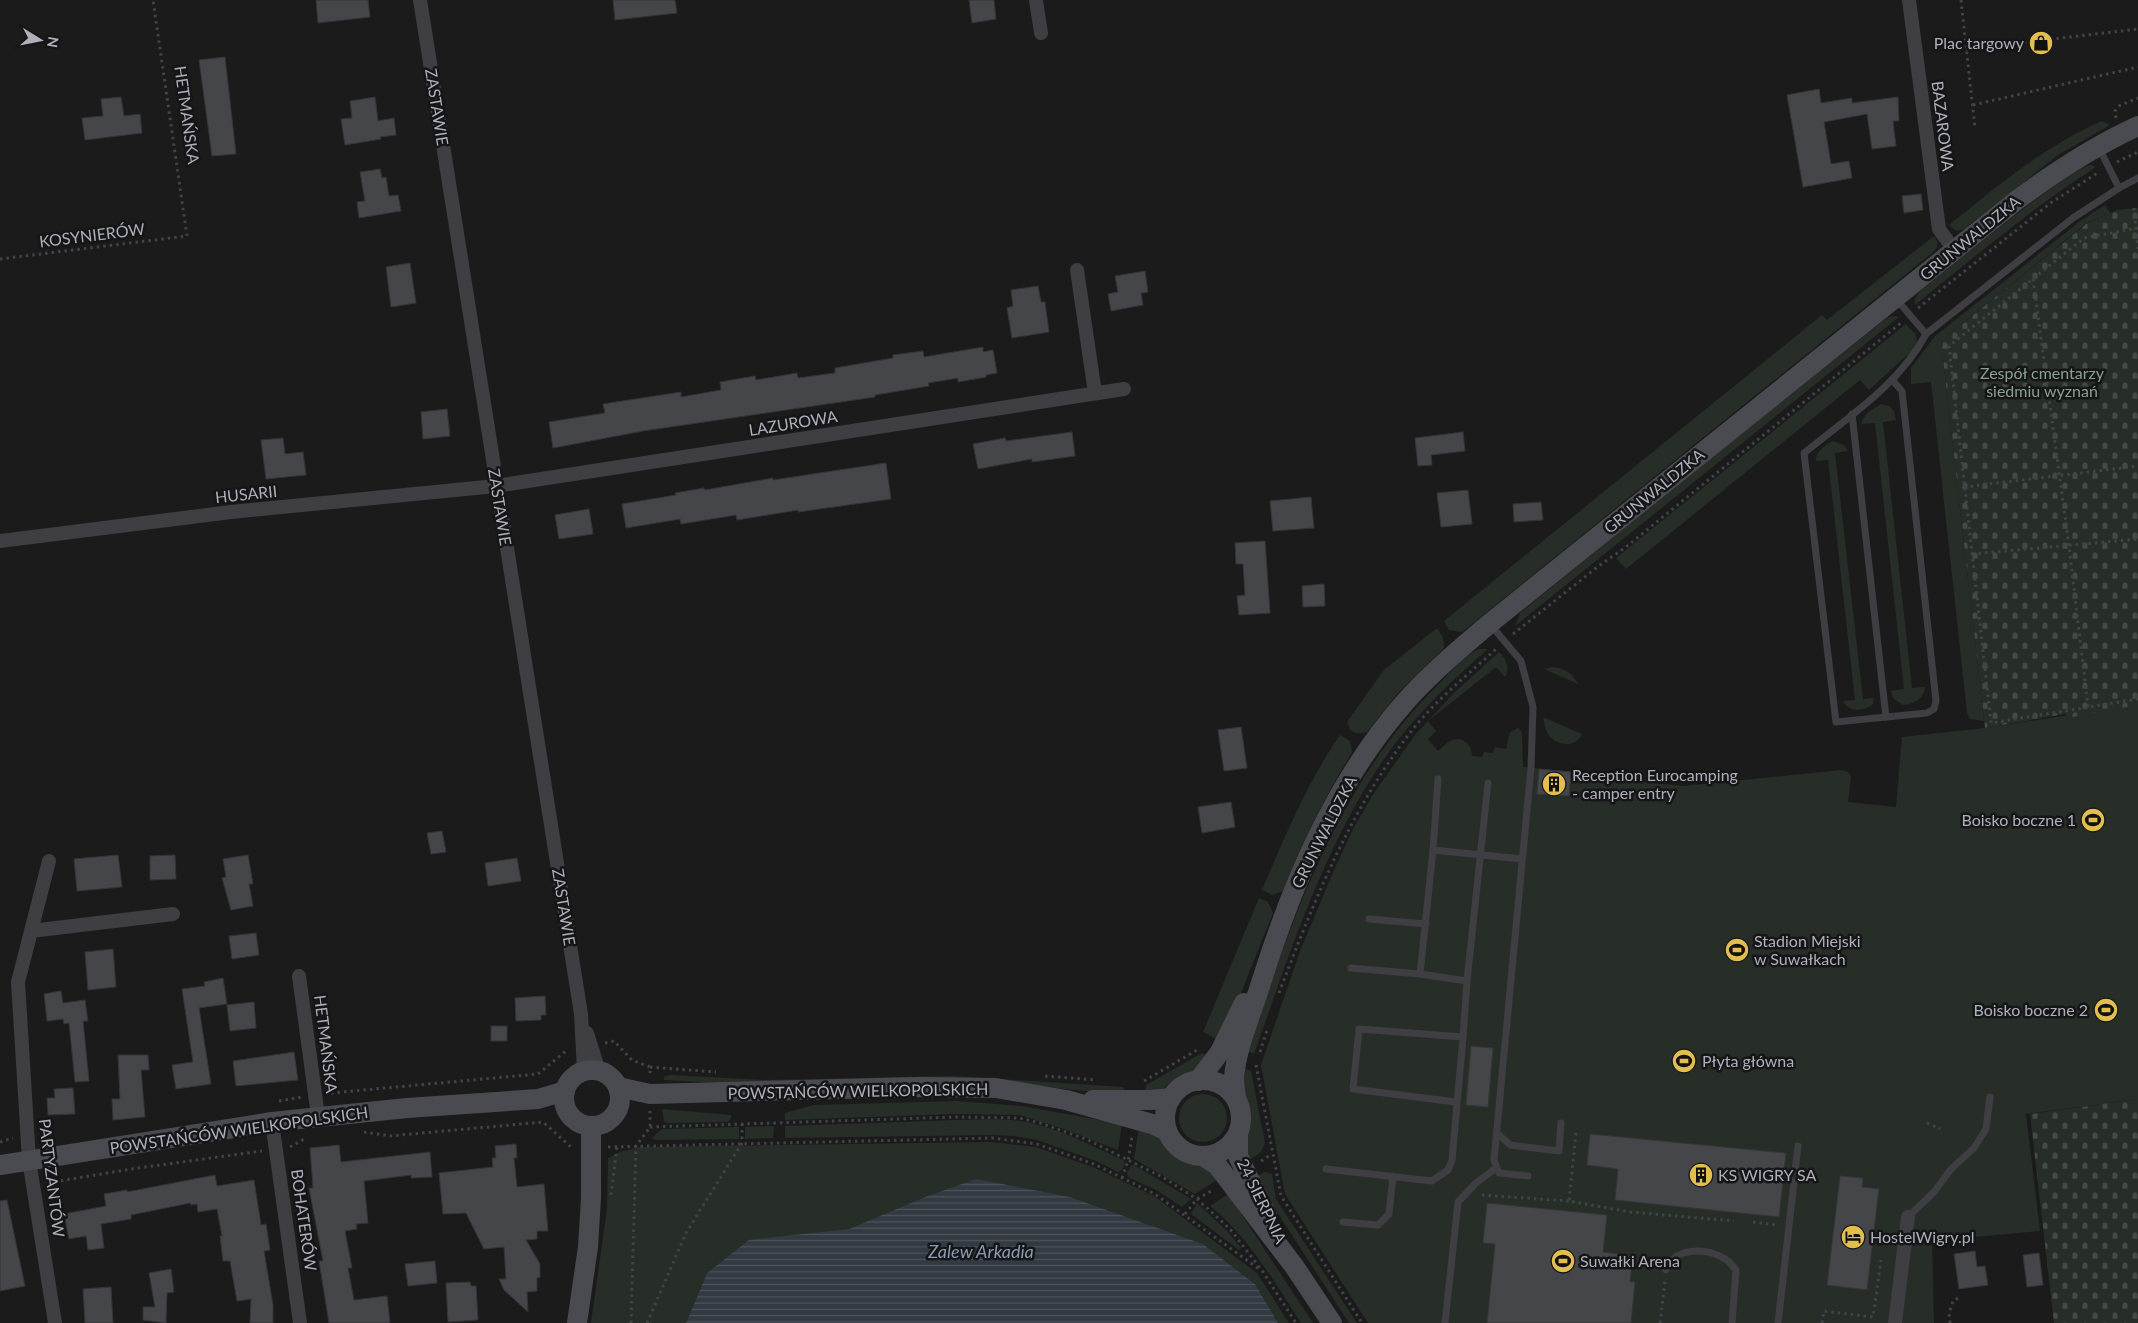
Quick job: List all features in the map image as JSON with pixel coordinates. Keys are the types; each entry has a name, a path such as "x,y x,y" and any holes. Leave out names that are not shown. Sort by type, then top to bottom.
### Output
{"main road":[{"name":"GRUNWALDZKA","path":"1198,1081 1220,1052 1272,948 1316,841 1358,765 1376,738 1406,701 1439,668 1490,624 2056,171 2098,146 2138,126"},
{"name":"GRUNWALDZKA","path":"1236,1099 1234,1078 1237,1058 1272,948"},
{"path":"592,1071 607,1075 618,1087 620,1098 614,1116 596,1126 574,1120 565,1100 571,1079 592,1071"},
{"path":"1206,1080 1228,1090 1236,1099 1240,1110 1238,1134 1231,1144 1221,1152 1203,1156 1187,1153 1177,1147 1167,1131 1165,1114 1170,1098 1184,1085 1198,1081 1206,1080"},
{"name":"POWSTAŃCÓW WIELKOPOLSKICH","path":"618,1087 650,1094 961,1087 996,1088 1066,1100 1152,1124 1167,1131"},
{"name":"POWSTAŃCÓW WIELKOPOLSKICH","path":"618,1108 650,1094"},
{"name":"POWSTAŃCÓW WIELKOPOLSKICH","path":"1066,1100 1151,1100 1170,1098"},
{"name":"POWSTAŃCÓW WIELKOPOLSKICH","path":"0,1165 318,1116 538,1099 565,1100"},
{"path":"592,1194 598,1148 596,1126"},
{"path":"577,1323 588,1246 596,1126"},
{"name":"24 SIERPNIA","path":"1238,1134 1238,1156 1244,1172 1294,1266"},
{"name":"24 SIERPNIA","path":"1203,1156 1217,1165 1294,1266 1332,1323"}],"street":[{"name":"ZASTAWIE","path":"420,0 496,486 581,1014 592,1071"},
{"path":"1036,0 1041,34"},
{"name":"BAZAROWA","path":"1909,0 1939,229 1955,251"},
{"path":"1077,270 1096,393"},
{"name":"LAZUROWA","path":"496,486 1124,389"},
{"name":"HUSARII","path":"0,541 231,512 496,486"},
{"name":"PARTYZANTÓW","path":"49,861 18,982 29,1160 55,1323"},
{"path":"31,931 172,914"},
{"name":"HETMAŃSKA","path":"299,976 318,1116"},
{"name":"BOHATERÓW","path":"272,1122 300,1323"},
{"path":"1895,1323 1908,1217"}],"lane":[{"path":"2098,146 2119,188"},
{"path":"1893,380 1902,392 1936,701 1934,709 1927,713 1836,722 1804,453 1893,380 1920,345 1926,334 2072,218 2138,178"},
{"path":"1895,298 1926,334"},
{"path":"1852,414 1886,717"},
{"path":"1490,624 1521,661 1533,707 1531,768 1494,1160 1499,1173 1528,1176"},
{"path":"1420,974 1433,850 1438,779"},
{"path":"1326,1169 1432,1181 1448,1170 1452,1160 1467,981 1488,783"},
{"path":"1433,850 1522,859"},
{"path":"1369,919 1426,924"},
{"path":"1351,968 1420,974 1467,981"},
{"path":"1456,1102 1352,1089 1359,1029 1462,1037"},
{"path":"1908,1217 1934,1192 1951,1169 1974,1148 1986,1129 1990,1097"},
{"path":"1496,1133 1510,1145 1559,1151 1561,1123"},
{"path":"1795,1171 1798,1146"},
{"path":"1445,1323 1458,1202 1476,1183 1496,1168"},
{"path":"1343,1222 1378,1225 1389,1214 1393,1176"},
{"path":"1778,1323 1794,1182"},
{"path":"1666,1270 1668,1264 1687,1251 1712,1252 1726,1259 1736,1270 1732,1323"}],"path":[{"name":"HETMAŃSKA","path":"153,0 187,236"},
{"path":"1961,0 1975,128"},
{"path":"1966,49 2138,29"},
{"path":"1972,105 2138,67"},
{"path":"1278,996 1330,868 1350,825 1369,791 1411,731 1450,690 1504,641 1596,568 1626,547 1812,397 1910,315 2052,202 2108,166 2138,152"},
{"path":"2134,208 2138,249"},
{"path":"2137,229 2084,238 1949,346 1990,723 2138,699"},
{"name":"KOSYNIERÓW","path":"0,259 187,236"},
{"path":"2033,278 2060,475 2088,707"},
{"path":"1964,487 2138,466"},
{"path":"1972,554 2138,539"},
{"path":"1269,1022 1256,1065 1281,1196 1362,1323"},
{"path":"650,1127 957,1117 1019,1118 1040,1123 1088,1140 1164,1178 1197,1200 1230,1229 1263,1272 1296,1323"},
{"path":"362,1132 390,1136 543,1122 576,1151"},
{"path":"1928,1123 1940,1129"},
{"path":"647,1323 686,1233 742,1143 742,1124"},
{"path":"1569,1201 1576,1133"},
{"path":"45,1184 131,1169 288,1148 308,1137"},
{"path":"598,1148 992,1138 1037,1144 1094,1164 1155,1194 1263,1272"},
{"path":"631,1323 636,1146"},
{"path":"1482,1195 1569,1201 1630,1212 1734,1221"},
{"path":"1754,1222 1776,1225"},
{"path":"1822,1323 1824,1311 1873,1316 1881,1260"},
{"path":"1660,1323 1666,1270"},
{"path":"1950,1323 1950,1313 1954,1301 1960,1297"}],"green space":[{"path":"2102,121 2110,125 2058,155 1964,229 1956,231 1949,225 2003,182 2041,155 2061,142"},
{"path":"2091,165 2096,167 2026,216 1915,305 1915,299 1919,292 1979,244 2060,182"},
{"path":"2105,205 2110,213 2085,224 1941,341 1984,721 1970,719 1967,713 1931,382 1911,384 1911,368 1935,336 2079,222"},
{"name":"Zespół cmentarzy siedmiu wyznań","path":"2138,208 2138,705 2067,718 2065,714 1985,728 1941,341 2086,224 2117,210"},
{"path":"1934,236 1938,245 1932,253 1462,632 1449,630 1444,621 1822,315 1827,320"},
{"path":"1899,317 1515,626 1520,613 1887,318"},
{"path":"1906,324 1916,335 1917,346 1869,390 1860,380 1626,569 1616,558"},
{"path":"1881,404 1889,406 1894,411 1896,420 1883,422 1912,688 1925,687 1923,695 1918,700 1903,705 1893,698 1891,691 1904,689 1875,423 1862,424 1867,413"},
{"path":"1833,441 1844,445 1848,451 1835,453 1863,699 1874,698 1873,704 1869,707 1856,710 1845,705 1843,701 1855,700 1828,460 1816,461 1819,452"},
{"path":"1437,628 1443,637 1444,648 1398,693 1367,732 1356,733 1352,731 1347,722 1384,670"},
{"path":"1479,649 1488,649 1446,687 1420,714 1395,744 1362,793 1343,828 1310,902 1254,1054 1248,1051 1264,1002 1301,904 1322,856 1346,809 1373,764 1404,723 1458,665"},
{"name":"Stadion Miejski w Suwałkach","path":"1499,652 1504,657 1506,664 1507,671 1505,677 1496,667 1428,721 1436,731 1428,739 1438,751 1450,741 1460,739 1469,745 1472,756 1482,757 1484,752 1493,753 1495,747 1506,749 1510,732 1518,728 1522,732 1523,767 1571,772 1571,775 1683,786 1842,770 1848,772 1851,777 1848,802 1896,807 1902,737 1985,728 2138,704 2138,1099 2026,1114 2040,1231 1932,1241 1934,1323 1368,1323 1285,1194 1261,1065 1300,951 1354,827 1374,793 1415,735 1453,694"},
{"path":"1552,667 1568,672 1578,684 1544,669"},
{"path":"1543,717 1582,734 1579,739 1571,744 1556,741 1548,734"},
{"path":"1340,735 1350,741 1352,752 1314,820 1283,891 1272,895 1262,890 1270,870 1317,771"},
{"path":"1259,898 1268,902 1273,913 1241,993 1218,1040 1203,1032"},
{"path":"1202,1053 1210,1056 1195,1071 1179,1076 1158,1092 1145,1094 1146,1085"},
{"path":"1242,1068 1251,1071 1265,1143 1261,1152 1247,1162 1244,1141 1249,1126 1250,1114 1245,1097"},
{"path":"670,1075 766,1080 952,1076 1123,1087 1127,1095 981,1081 763,1085 664,1080 664,1077"},
{"path":"1203,1094 1212,1096 1220,1101 1225,1109 1227,1118 1225,1127 1220,1135 1212,1140 1203,1142 1194,1140 1186,1135 1181,1127 1179,1118 1181,1109 1186,1101 1194,1096"},
{"path":"2138,1099 2138,1323 2054,1323 2030,1114"},
{"path":"958,1101 1022,1106 1122,1124 1118,1150 1064,1129 1019,1115 957,1114 785,1120 785,1113 814,1105"},
{"path":"662,1109 731,1115 731,1118 728,1122 667,1123 664,1121"},
{"path":"1004,1120 1032,1123 1072,1137 1123,1160 1125,1163 1122,1170 1118,1172 1096,1161 1037,1140 1015,1136 785,1138 785,1126"},
{"path":"774,1126 773,1138 745,1139 745,1127"},
{"path":"739,1127 739,1139 656,1140 652,1138 662,1129"},
{"path":"1139,1127 1158,1135 1173,1153 1186,1162 1202,1166 1218,1179 1195,1194 1134,1159"},
{"path":"992,1142 1036,1147 1093,1167 1154,1196 1257,1273 1289,1323 1278,1323 1255,1284 1203,1244 1070,1197 1024,1189 925,1197 849,1229 749,1241 707,1273 686,1323 591,1323 607,1209 608,1158 620,1152 641,1147"},
{"path":"1134,1165 1191,1199 1182,1207 1158,1191 1128,1177 1127,1173 1131,1166"},
{"path":"1264,1172 1272,1174 1276,1199 1357,1323 1349,1323 1255,1178"},
{"path":"1228,1194 1313,1323 1301,1323 1271,1276 1248,1245 1224,1218 1210,1206"},
{"path":"1197,1203 1227,1231 1241,1248 1239,1250 1191,1214"}],"water":[{"name":"Zalew Arkadia","path":"976,1179 1070,1197 1203,1244 1255,1284 1278,1323 686,1323 707,1273 749,1240 849,1229 925,1197"}],"building":[{"path":"316,0 368,0 370,17 318,23"},
{"path":"613,0 675,0 677,13 615,20"},
{"path":"969,0 994,0 996,19 972,23"},
{"path":"225,57 236,154 212,156 199,60"},
{"path":"1819,89 1821,103 1852,98 1852,103 1898,97 1899,121 1893,121 1896,146 1872,149 1867,114 1824,122 1831,164 1849,161 1852,178 1803,187 1787,95"},
{"path":"121,97 124,116 140,114 142,133 85,140 82,118 103,116 101,99"},
{"path":"375,97 378,121 394,118 396,135 345,145 341,119 352,118 350,101"},
{"path":"380,169 382,178 386,177 389,196 398,195 401,211 359,218 357,202 365,201 360,172"},
{"path":"1921,194 1923,210 1904,213 1902,196"},
{"path":"410,263 416,303 391,307 386,267"},
{"path":"1145,271 1148,292 1141,293 1143,305 1111,311 1108,294 1118,292 1115,276"},
{"path":"1038,286 1041,302 1045,302 1049,332 1012,338 1007,308 1013,306 1011,290"},
{"path":"983,347 983,352 993,350 997,373 986,375 986,377 958,382 958,378 928,383 929,386 875,395 875,397 643,431 553,448 549,422 605,413 603,404 681,392 681,397 721,390 720,382 755,376 756,380 797,373 798,378 835,373 835,368 893,358 893,355 923,351 924,357"},
{"path":"447,409 450,436 423,439 421,412"},
{"path":"1072,432 1075,456 1032,462 1032,459 978,469 973,444 1005,438 1006,441"},
{"path":"1463,432 1465,451 1431,455 1432,465 1418,466 1415,438"},
{"path":"283,438 285,454 303,452 306,475 266,479 261,440"},
{"path":"886,463 891,499 798,512 798,510 737,520 736,515 681,524 680,519 626,528 622,504 676,495 675,493 704,488 705,490 773,478 773,480"},
{"path":"1468,490 1472,524 1441,527 1437,493"},
{"path":"1311,497 1314,528 1273,531 1270,501"},
{"path":"1541,502 1543,520 1514,522 1513,504"},
{"path":"589,509 593,534 559,539 555,515"},
{"path":"1265,541 1270,613 1239,615 1237,596 1245,595 1243,564 1236,564 1235,543"},
{"path":"1324,584 1325,606 1303,607 1302,586"},
{"path":"1241,727 1247,768 1224,771 1218,730"},
{"name":"Reception Eurocamping - camper entry","path":"1539,769 1571,772 1569,796 1537,794"},
{"path":"1231,802 1235,827 1202,833 1198,807"},
{"path":"442,831 446,852 431,854 427,833"},
{"path":"118,855 122,887 77,891 74,859"},
{"path":"175,855 176,879 150,880 150,856"},
{"path":"248,855 253,884 249,884 253,906 231,910 222,878 226,877 223,859"},
{"path":"517,858 521,881 488,886 485,863"},
{"path":"256,933 259,955 232,959 229,936"},
{"path":"113,949 116,987 88,990 85,952"},
{"path":"223,978 227,1004 199,1008 211,1084 176,1089 172,1065 193,1062 182,989 205,986 204,982"},
{"path":"61,991 63,1003 85,1000 88,1021 83,1021 89,1081 75,1082 69,1023 64,1024 63,1019 47,1021 44,994"},
{"path":"545,996 546,1015 541,1015 541,1020 516,1021 515,998"},
{"path":"254,1002 256,1028 230,1031 227,1005"},
{"path":"491,1026 507,1026 507,1041 491,1041"},
{"path":"1471,1046 1493,1048 1488,1107 1466,1105"},
{"path":"294,1052 298,1080 236,1086 233,1061"},
{"path":"118,1055 148,1055 149,1070 141,1070 145,1117 113,1120 112,1099 120,1099"},
{"path":"73,1088 75,1114 48,1115 47,1098 55,1098 54,1089"},
{"name":"KS WIGRY SA","path":"1590,1134 1786,1153 1779,1217 1615,1200 1618,1169 1587,1165"},
{"path":"516,1144 517,1158 514,1158 517,1187 544,1184 548,1231 537,1231 537,1239 526,1240 540,1264 537,1291 527,1292 528,1312 504,1290 499,1279 506,1279 504,1247 484,1249 466,1213 443,1214 439,1173 493,1167 492,1158 496,1158 495,1146"},
{"path":"339,1145 341,1162 430,1152 432,1177 411,1178 411,1175 364,1181 368,1223 356,1224 357,1229 345,1231 352,1268 348,1268 354,1300 387,1296 390,1323 329,1323 319,1261 323,1261 309,1188 313,1188 310,1148"},
{"path":"215,1175 217,1186 254,1180 261,1225 266,1224 270,1250 264,1251 273,1305 273,1323 250,1323 251,1299 237,1301 230,1261 223,1261 220,1236 222,1236 217,1209 198,1212 197,1204 191,1205 190,1203 131,1215 131,1219 101,1224 104,1248 88,1250 86,1236 69,1239 64,1214 106,1206 104,1194 127,1190 127,1192"},
{"name":"HostelWigry.pl","path":"1840,1176 1863,1178 1862,1187 1879,1189 1867,1290 1827,1285"},
{"path":"7,1200 25,1286 0,1291 0,1201"},
{"name":"Suwałki Arena","path":"1487,1203 1607,1215 1603,1252 1633,1256 1630,1282 1635,1282 1631,1323 1487,1323 1495,1244 1483,1243"},
{"path":"1975,1251 1977,1267 1985,1266 1988,1285 1959,1289 1954,1254"},
{"path":"2039,1253 2043,1285 2027,1287 2023,1255"},
{"path":"435,1261 437,1283 408,1286 405,1264"},
{"path":"171,1269 174,1292 167,1293 166,1323 143,1320 143,1307 155,1307 149,1273"},
{"path":"470,1282 471,1286 476,1286 478,1320 448,1322 446,1283"},
{"path":"111,1287 113,1323 85,1323 83,1289"}],"place":[{"name":"Plac targowy","path":"2041,43"},
{"name":"Reception Eurocamping - camper entry","path":"1554,784"},
{"name":"Boisko boczne 1","path":"2093,820"},
{"name":"Stadion Miejski w Suwałkach","path":"1737,950"},
{"name":"Boisko boczne 2","path":"2106,1010"},
{"name":"Płyta główna","path":"1684,1061"},
{"name":"KS WIGRY SA","path":"1701,1175"},
{"name":"HostelWigry.pl","path":"1853,1237"},
{"name":"Suwałki Arena","path":"1563,1261"}]}
